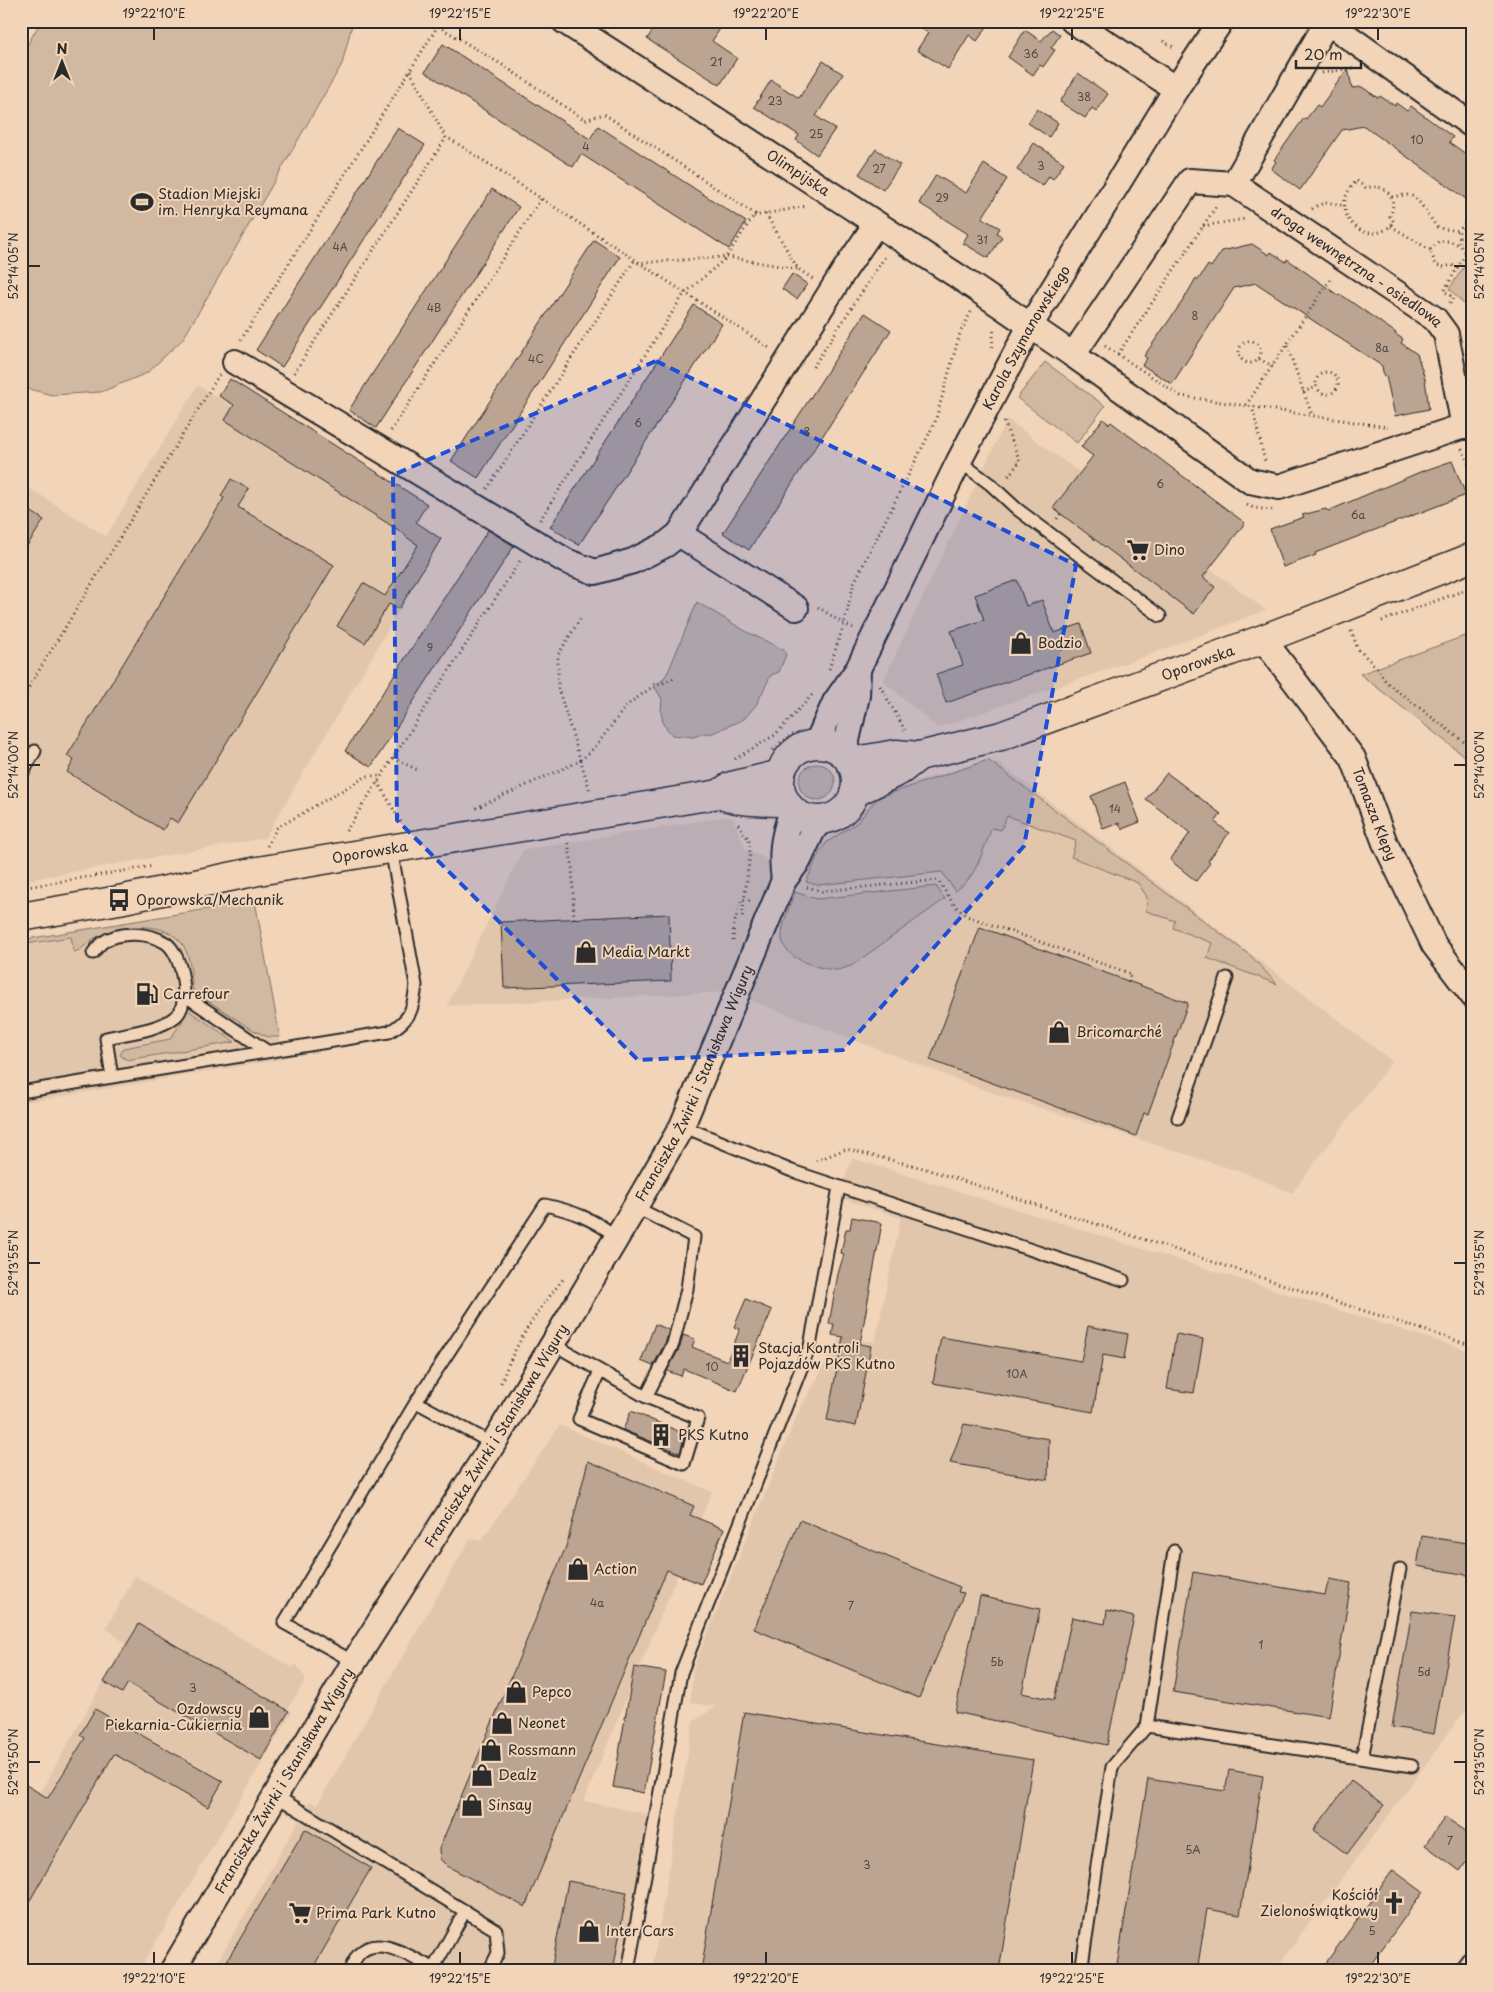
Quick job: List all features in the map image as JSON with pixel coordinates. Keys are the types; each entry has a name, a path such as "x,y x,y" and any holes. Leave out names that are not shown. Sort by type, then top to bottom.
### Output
{"street":[{"name":"Olimpijska","path":"564,21 1030,326 1251,489"},
{"path":"1073,21 1176,90"},
{"name":"Karola Szymanowskiego","path":"847,758 857,696 959,461 1030,326 1176,90 1221,21"},
{"path":"1073,356 1190,181 1234,184 1327,22 1473,126"},
{"name":"droga wewnętrzna - osiedlowa","path":"1234,184 1434,318 1446,334 1466,431"},
{"path":"235,362 566,561 594,572 633,561 665,545 679,534 831,291 876,224"},
{"path":"1251,489 1279,487 1399,448 1466,431"},
{"path":"679,534 804,605"},
{"name":"Oporowska","path":"847,758 896,754 914,747 1001,736 1263,639 1473,557"},
{"name":"Tomasza Klepy","path":"1263,639 1353,758 1385,843 1434,945 1473,996"},
{"name":"Karola Szymanowskiego","path":"807,738 835,702 867,673"},
{"path":"807,738 828,746 847,758 856,777 857,804 851,801 828,826 805,818 789,806 780,786 775,764 802,748 807,738"},
{"name":"Oporowska","path":"857,804 901,770 914,747"},
{"name":"Oporowska","path":"728,793 775,764"},
{"name":"Oporowska","path":"21,917 128,898 398,839 728,793 789,806"},
{"name":"Franciszka Żwirki i Stanisława Wigury","path":"784,880 781,857 789,806"},
{"name":"Franciszka Żwirki i Stanisława Wigury","path":"172,1971 354,1662 493,1444 682,1126 784,880 799,860 812,832 828,826"},
{"path":"1467,1971 1473,1963"}],"lane":[{"path":"959,461 990,484 1017,509 1160,616"},
{"path":"21,776 35,751"},
{"path":"21,1092 389,1032 402,1024 410,1014 414,1003 416,985 398,839"},
{"path":"93,953 104,941 117,936 131,934 145,936 167,944 177,957 183,976 184,995 181,1009 177,1016 167,1022 106,1038 112,1077"},
{"path":"1178,1118 1227,978"},
{"path":"184,995 267,1051"},
{"path":"682,1126 792,1171 1123,1280"},
{"path":"628,1971 681,1673 810,1346 838,1187"},
{"path":"354,1662 284,1623 416,1402 545,1205 570,1210 601,1225 617,1238"},
{"path":"635,1207 694,1237 687,1289 673,1344 646,1397"},
{"path":"553,1344 646,1397 698,1418 684,1464 579,1420 600,1371"},
{"path":"416,1402 493,1444"},
{"path":"1082,1971 1112,1767 1147,1726 1174,1551"},
{"path":"1362,1758 1400,1569"},
{"path":"1147,1726 1412,1766"},
{"path":"276,1796 496,1930 498,1953 488,1971"},
{"path":"349,1971 359,1954 370,1946 387,1946 433,1970 465,1911"}],"path":[{"path":"438,26 504,66 585,120 604,114 734,199 755,214 754,216"},
{"path":"1162,41 1175,48"},
{"path":"1321,73 1357,67"},
{"path":"410,71 446,138 788,360"},
{"path":"295,379 291,376 446,138"},
{"path":"1357,181 1366,188 1373,186 1387,190 1392,197 1393,209 1390,216 1394,222 1391,226 1378,232 1368,233 1359,230 1346,215 1344,206 1345,196 1357,181"},
{"path":"1392,197 1409,195 1414,197 1438,228 1459,231"},
{"path":"394,437 389,434 541,199"},
{"path":"1308,214 1319,204 1332,202 1344,206"},
{"path":"540,520 684,294 726,257 754,216 816,204"},
{"path":"1118,354 1217,204"},
{"path":"1473,213 1459,231 1460,245 1466,253 1473,254"},
{"path":"766,214 798,269"},
{"path":"1203,226 1246,219"},
{"path":"1391,226 1430,250 1436,265 1444,267 1452,265 1458,268"},
{"path":"1430,250 1439,241 1449,241 1460,245"},
{"path":"808,374 887,253 895,258"},
{"path":"1437,322 1454,298 1444,291 1466,253"},
{"path":"636,262 726,257 798,269 831,291"},
{"path":"483,492 487,489 636,262"},
{"path":"1246,405 1336,270"},
{"path":"987,297 985,313 994,326 992,348"},
{"path":"828,670 844,624 854,584 935,422 960,333 987,297"},
{"path":"1087,334 1181,396 1390,427 1399,448"},
{"path":"1251,342 1257,344 1261,353 1259,359 1255,362 1244,361 1240,352 1242,346 1251,342"},
{"path":"1287,345 1312,416"},
{"path":"1259,359 1272,366"},
{"path":"1328,372 1336,378 1337,384 1331,392 1320,391 1317,387 1318,376 1322,373 1328,372"},
{"path":"1303,392 1317,387"},
{"path":"1251,489 1267,469 1252,406"},
{"path":"1001,415 1020,461 1006,478 1013,485"},
{"path":"1466,431 1473,474"},
{"path":"487,489 492,491"},
{"path":"1251,489 1259,509"},
{"path":"1251,489 1259,509"},
{"path":"1259,509 1278,510"},
{"path":"1053,524 1061,514"},
{"path":"342,838 526,552"},
{"path":"804,605 856,629 852,637"},
{"path":"580,619 558,655 558,688 592,798"},
{"path":"1351,631 1358,649 1377,668 1386,682 1473,749"},
{"path":"867,673 914,747"},
{"path":"473,810 580,761 596,746 627,705 651,688 674,678"},
{"path":"742,917 746,900 750,854 749,840 737,823 728,793 730,762 775,735 814,692"},
{"path":"775,764 780,743 807,738"},
{"path":"393,758 418,770"},
{"path":"265,848 277,828 367,776 381,776"},
{"path":"378,782 398,839"},
{"path":"828,826 857,804"},
{"path":"566,836 572,863 574,920"},
{"path":"784,880 822,891 938,880 954,906 967,916 1131,974 1128,982"},
{"path":"732,946 734,924 742,899 746,900 756,896"},
{"path":"792,1171 846,1149 914,1166 1473,1346"}],"highlighted area":[{"path":"656,361 1076,565 1024,846 843,1050 638,1060 397,820 393,475"}],"shaded area":[{"name":"Stadion Miejski im. Henryka Reymana","path":"41,21 353,21 342,64 183,339 147,373 101,392 52,395 21,387 21,56"},
{"path":"1470,258 1473,259 1473,325 1464,305 1449,289"},
{"path":"1045,362 1105,406 1077,443 1017,398"},
{"path":"198,385 442,538 265,838 21,881 21,483 106,536"},
{"path":"1007,419 1266,610 1149,655 938,728 883,681"},
{"path":"697,602 747,632 784,650 786,655 779,672 771,675 756,705 744,719 713,733 693,737 672,735 663,724 662,699 653,684 661,682 668,672"},
{"path":"1473,633 1473,763 1360,674"},
{"path":"988,760 1251,956 1277,984 1207,958 1212,943 1173,928 1175,921 1146,911 1147,897 1138,883 1071,857 1076,841 1007,816 1001,830 992,828 974,871 969,879 955,891 942,872 818,885 806,882 819,853 827,842 858,822 880,797"},
{"path":"998,762 1392,1061 1292,1193 1251,1175 987,1091 729,992 447,1006 523,850 724,817 733,818 746,850 801,873 822,835 887,787"},
{"path":"817,764 824,765 830,769 834,775 834,789 830,795 824,799 817,800 810,799 804,795 800,789 799,782 800,775 804,769 810,765"},
{"path":"936,886 945,899 851,966 840,970 821,968 803,962 788,952 784,945 782,938 783,927 795,892 817,899"},
{"path":"255,901 280,1037 268,1037 251,1029 193,991 186,950 175,937 165,931 154,928 130,927 97,937 74,952 71,937 21,945 21,940"},
{"path":"256,905 283,1059 21,1103 21,947"},
{"path":"188,1010 235,1042 127,1060 120,1055 124,1048 170,1039 182,1022 183,1011"},
{"path":"852,1158 1473,1352 1473,1700 1274,1971 652,1971 693,1722 715,1707 690,1702 693,1669 797,1415 839,1339 875,1342 901,1218 838,1197"},
{"path":"560,1425 712,1492 584,1801 647,1814 622,1971 212,1971 310,1801 317,1805 470,1539 481,1541"},
{"path":"135,1576 293,1668 296,1664 306,1679 288,1709 292,1712 139,1971 21,1971 21,1827 125,1643 106,1628"}],"building":[{"path":"659,21 725,21 712,41 737,58 720,85 647,39"},
{"path":"910,21 991,21 977,41 969,35 948,69 917,50 928,33"},
{"path":"1052,29 1060,35 1051,48 1055,50 1043,67 1040,65 1033,75 1008,57 1025,30 1041,41"},
{"path":"443,44 590,139 598,126 746,222 729,249 581,154 573,167 425,72"},
{"path":"823,61 843,74 816,116 835,129 817,155 796,140 799,135 754,107 771,80 799,98"},
{"path":"1348,68 1352,88 1362,87 1378,98 1380,96 1395,106 1396,103 1407,111 1411,106 1453,137 1449,142 1473,159 1473,204 1364,126 1342,130 1300,190 1271,169 1276,162 1274,160 1304,118 1306,119 1317,105 1320,107"},
{"path":"1078,73 1108,94 1096,111 1092,108 1085,118 1060,102"},
{"path":"1037,109 1058,123 1049,137 1028,123"},
{"path":"398,128 425,145 282,367 256,350"},
{"path":"1034,143 1064,163 1053,179 1049,176 1043,186 1017,170"},
{"path":"876,149 900,165 883,190 859,174"},
{"path":"984,164 1007,179 982,218 1000,228 997,233 1002,237 988,258 963,243 968,234 919,203 936,175 966,193"},
{"path":"492,189 519,207 376,428 349,410"},
{"path":"594,240 620,257 478,478 451,461"},
{"path":"1252,244 1269,255 1271,252 1286,262 1287,259 1403,339 1401,343 1417,354 1425,379 1429,409 1395,416 1382,366 1256,283 1234,288 1172,384 1142,365 1147,358 1144,356 1184,299 1196,278 1198,280 1208,265 1211,267 1222,251"},
{"path":"792,274 807,284 797,299 782,289"},
{"path":"694,305 722,324 579,545 550,527"},
{"path":"865,313 891,330 749,550 723,533"},
{"path":"230,379 427,504 416,522 441,539 399,609 389,604 365,643 337,626 363,583 385,596 418,545 406,535 225,420 234,405 219,396"},
{"path":"1103,419 1109,424 1111,422 1245,523 1203,577 1215,587 1194,614 1053,508 1093,456 1081,447"},
{"path":"1452,461 1466,495 1283,567 1270,529 1304,517 1302,515 1326,509 1328,511 1420,472"},
{"path":"231,479 249,489 238,507 334,565 178,823 170,818 163,830 67,772 74,760 67,756 224,498 221,496"},
{"path":"21,505 44,520 21,555"},
{"path":"488,530 514,546 371,767 345,751"},
{"name":"Bodzio","path":"1017,580 1026,606 1042,600 1054,633 1081,624 1091,653 946,703 936,674 963,665 951,631 984,620 975,595"},
{"path":"1167,773 1221,814 1215,822 1229,833 1196,881 1170,860 1190,833 1146,799"},
{"path":"1125,782 1140,822 1122,829 1119,823 1103,829 1091,796"},
{"name":"Media Markt","path":"669,914 671,981 504,988 501,922"},
{"name":"Bricomarché","path":"980,927 1188,1003 1148,1114 1144,1113 1136,1136 930,1060"},
{"path":"852,1217 882,1223 860,1344 871,1346 856,1426 827,1420 843,1337 832,1335 834,1324 829,1324 838,1274 844,1254 841,1253 846,1229 850,1229"},
{"name":"Stacja Kontroli Pojazdów PKS Kutno","path":"746,1299 772,1310 737,1391 684,1369 681,1376 667,1371 680,1347 683,1335 695,1339 692,1347 727,1361 740,1329 734,1327"},
{"path":"655,1324 669,1330 666,1341 653,1366 641,1361"},
{"path":"1088,1326 1128,1334 1124,1359 1103,1355 1093,1412 933,1383 941,1337 1081,1361"},
{"path":"1176,1334 1203,1339 1194,1393 1167,1389"},
{"name":"PKS Kutno","path":"631,1411 685,1434 680,1453 623,1430"},
{"path":"964,1424 1049,1439 1048,1480 950,1463"},
{"path":"588,1461 694,1506 690,1515 724,1529 701,1584 667,1570 525,1907 447,1866 440,1859 439,1849 567,1544"},
{"path":"800,1520 960,1587 958,1592 964,1593 919,1698 754,1629"},
{"path":"1422,1536 1473,1544 1473,1576 1417,1566"},
{"path":"1193,1572 1325,1595 1329,1579 1351,1583 1329,1717 1173,1692"},
{"path":"980,1596 1040,1609 1022,1693 1054,1700 1072,1617 1105,1624 1107,1610 1134,1617 1107,1745 955,1712"},
{"path":"1412,1611 1455,1617 1434,1734 1392,1727"},
{"path":"139,1624 289,1711 261,1760 128,1683 122,1693 104,1682"},
{"path":"634,1667 666,1672 644,1793 613,1787"},
{"path":"95,1709 223,1781 208,1807 114,1754 21,1916 21,1782 48,1798 85,1738 80,1735"},
{"path":"744,1712 1033,1760 999,1971 701,1971"},
{"path":"1229,1770 1263,1776 1240,1915 1207,1909 1197,1971 1116,1971 1148,1779 1225,1791"},
{"path":"1351,1781 1384,1805 1347,1854 1314,1830"},
{"path":"1445,1817 1473,1836 1473,1852 1460,1871 1425,1845"},
{"name":"Prima Park Kutno","path":"305,1829 371,1868 311,1971 221,1971"},
{"path":"1393,1870 1423,1892 1366,1971 1320,1971"},
{"name":"Inter Cars","path":"568,1881 627,1892 613,1971 551,1971"}],"place":[{"name":"Stadion Miejski im. Henryka Reymana","path":"142,202"},
{"name":"Dino","path":"1138,550"},
{"name":"Bodzio","path":"1021,643"},
{"name":"Oporowska/Mechanik","path":"119,900"},
{"name":"Media Markt","path":"586,952"},
{"name":"Carrefour","path":"147,994"},
{"name":"Bricomarché","path":"1059,1032"},
{"name":"Stacja Kontroli Pojazdów PKS Kutno","path":"741,1356"},
{"name":"PKS Kutno","path":"661,1435"},
{"name":"Action","path":"578,1569"},
{"name":"Pepco","path":"516,1692"},
{"name":"Ozdowscy Piekarnia-Cukiernia","path":"259,1717"},
{"name":"Neonet","path":"502,1723"},
{"name":"Rossmann","path":"491,1750"},
{"name":"Dealz","path":"482,1775"},
{"name":"Sinsay","path":"472,1805"},
{"name":"Kościół Zielonoświątkowy","path":"1394,1903"},
{"name":"Prima Park Kutno","path":"300,1913"},
{"name":"Inter Cars","path":"589,1931"}]}
